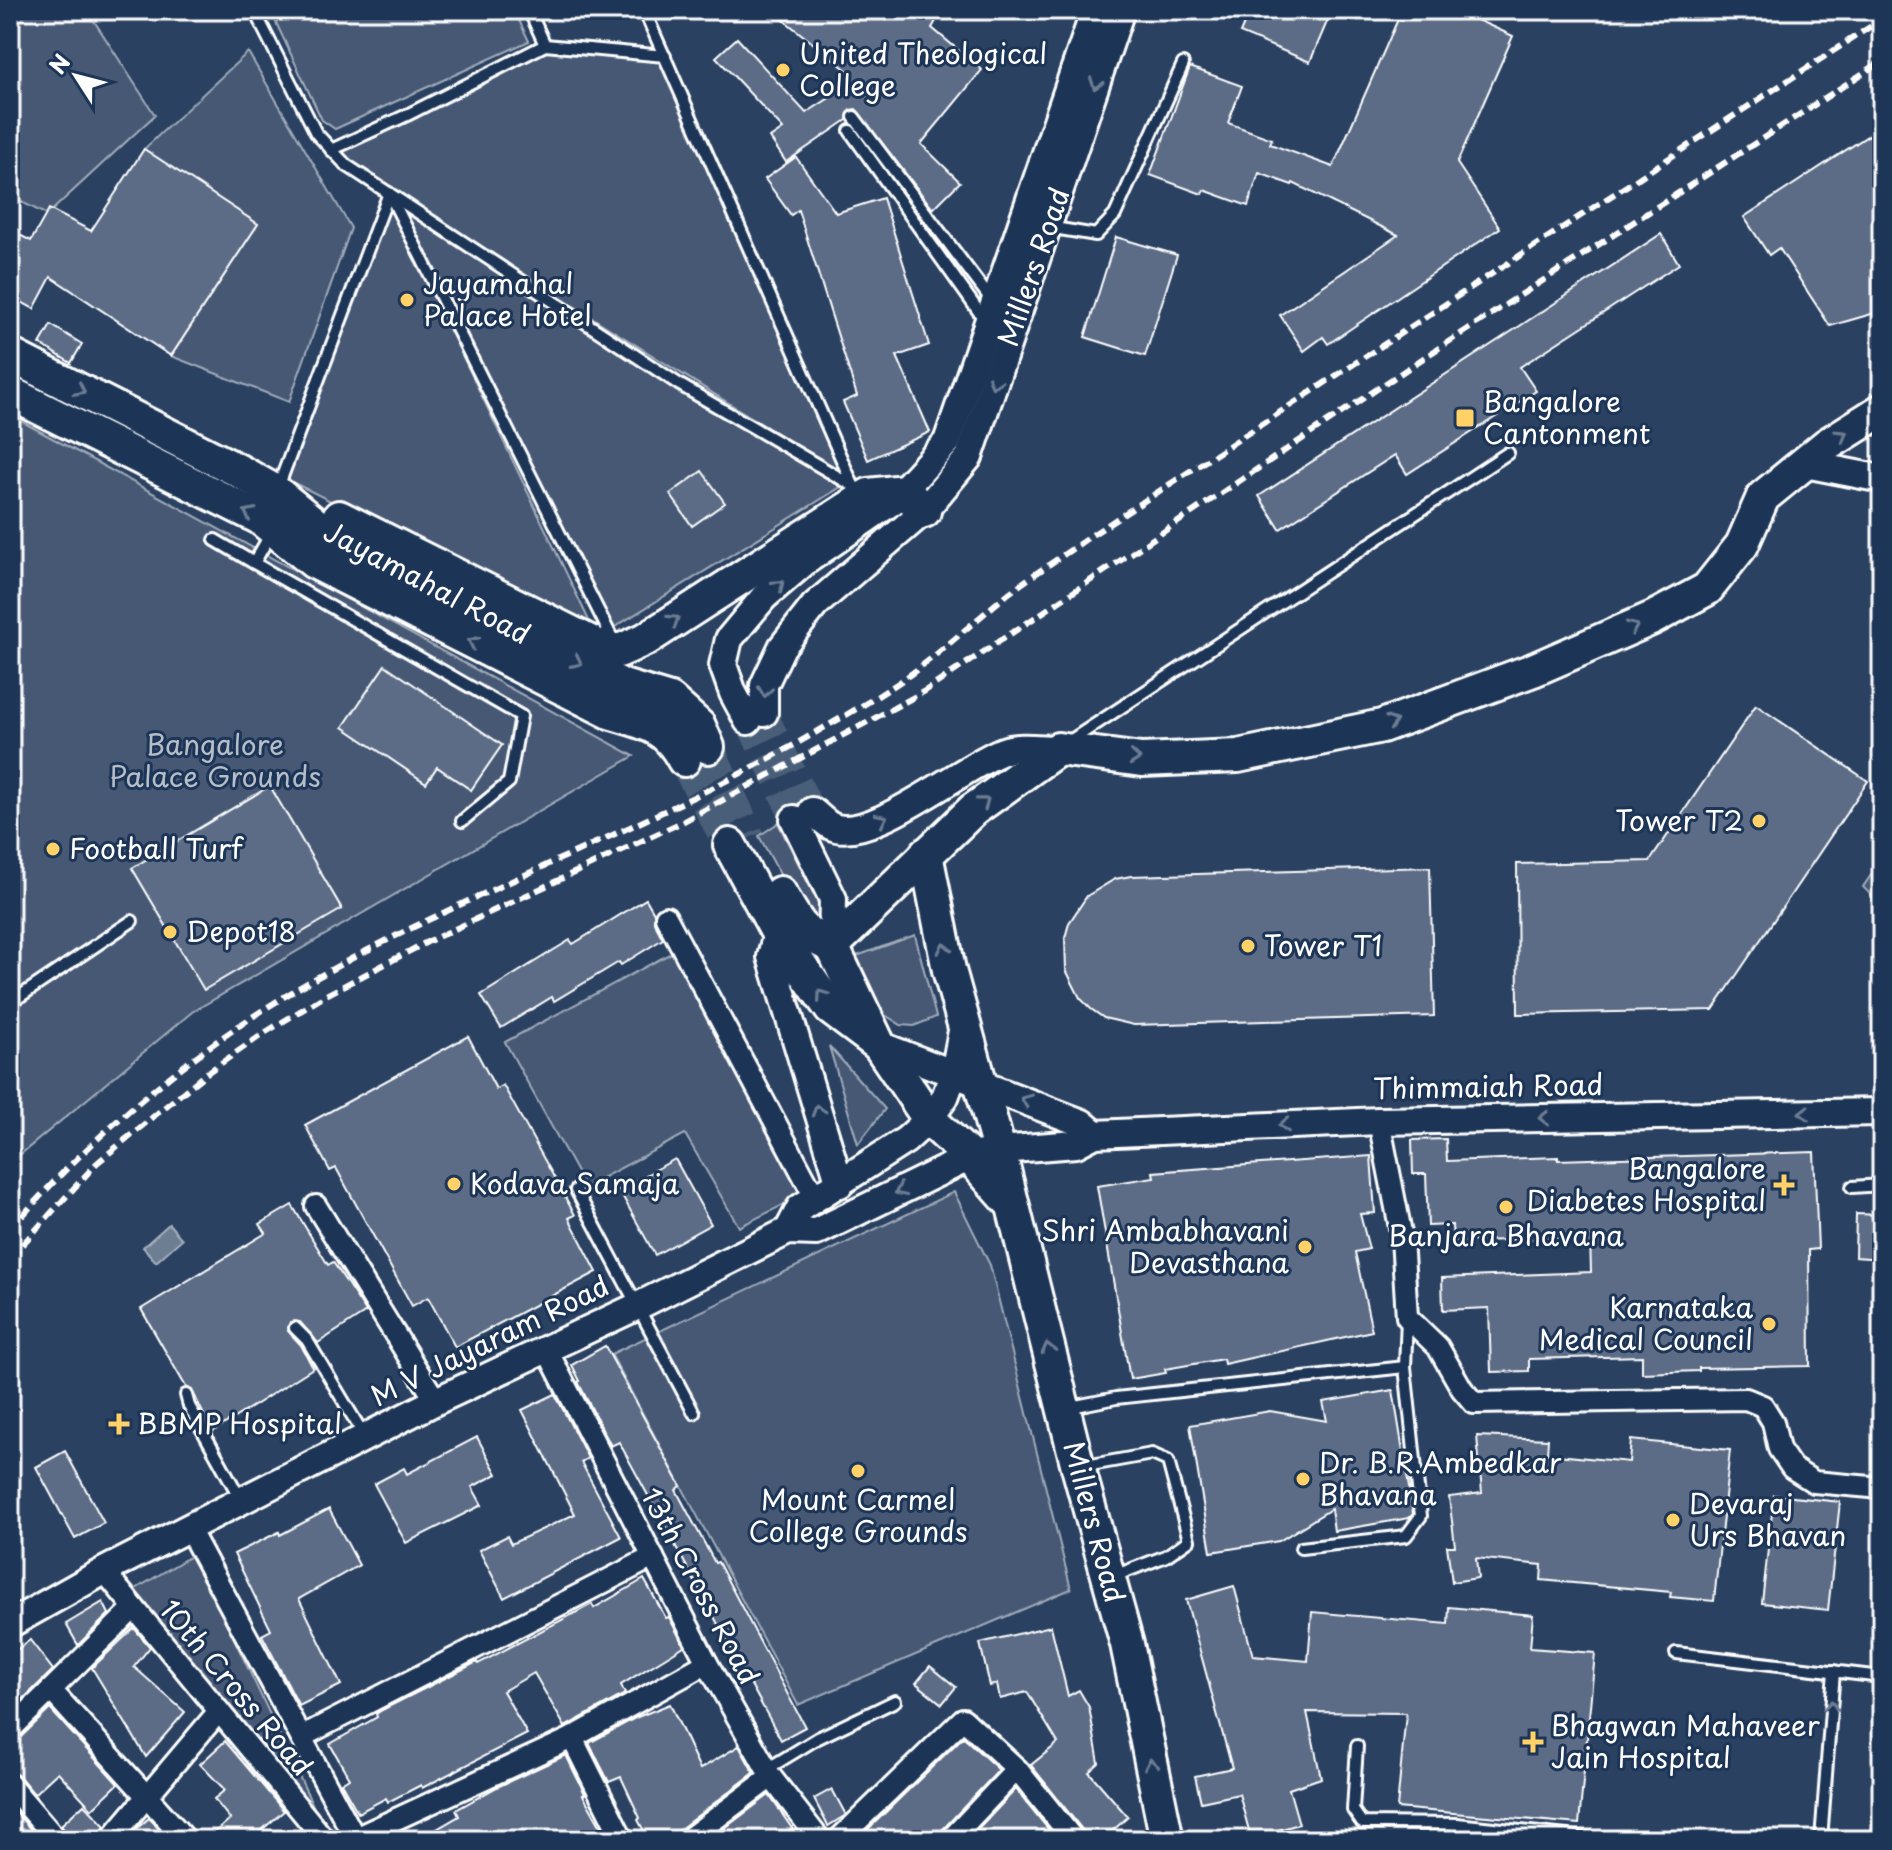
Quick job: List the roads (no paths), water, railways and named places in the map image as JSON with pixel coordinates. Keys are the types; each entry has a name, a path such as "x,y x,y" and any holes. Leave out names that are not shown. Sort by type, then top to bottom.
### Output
{"main road":[{"name":"Jayamahal Road","path":"10,355 276,492 332,538 623,686 670,700 699,726 696,753 675,743 654,725 612,713 314,562 260,518 10,394"},
{"path":"879,1045 832,946 973,810 1058,749 1142,760 1238,756 1382,726 1533,670 1653,618 1707,589 1742,545 1763,497 1828,444 1882,410"},
{"path":"276,492 342,518 598,646 619,651 646,639 861,490 914,501"},
{"name":"Millers Road","path":"832,946 810,937 797,923 739,841 777,932 831,1009 879,1045 929,1119 985,1153 1012,1206 1078,1467 1127,1644 1167,1840"},
{"path":"926,854 949,970 964,1024 967,1077 985,1153"}],"street":[{"name":"Millers Road","path":"914,501 969,457 1095,10"},
{"name":"Millers Road","path":"914,501 947,442 991,314 1035,224 1121,10"},
{"path":"1805,464 1882,479"},
{"path":"914,501 815,605 782,647 764,685 756,717 733,693 723,665 729,639 764,597 806,561 914,501"},
{"path":"832,946 833,899 803,815 832,827 853,830 881,821 956,775 1005,750 1058,749"},
{"path":"666,917 816,1199"},
{"path":"777,932 771,957 840,1184"},
{"path":"879,1045 1082,1123 1095,1134"},
{"name":"M V Jayaram Road","path":"788,1231 800,1208 906,1140 967,1077"},
{"name":"Thimmaiah Road","path":"985,1153 1076,1144 1095,1134 1379,1121 1882,1112"},
{"path":"1379,1121 1402,1238 1407,1317 1438,1347 1462,1389 1474,1403 1746,1399 1763,1406 1773,1422 1779,1449 1792,1468 1814,1482 1882,1488"},
{"name":"M V Jayaram Road","path":"10,1624 188,1527 436,1401 788,1231 816,1232 985,1153"},
{"path":"316,1206 436,1401"},
{"name":"13th Cross Road","path":"547,1350 707,1663 769,1773 820,1840"},
{"path":"188,1527 353,1839 572,1738 707,1663"},
{"path":"301,1737 653,1557"},
{"name":"10th Cross Road","path":"104,1571 324,1840"},
{"path":"10,1730 134,1608"},
{"path":"51,1690 186,1840"},
{"path":"110,1840 219,1711"},
{"path":"838,1840 963,1719 1017,1769 1074,1840"},
{"path":"572,1738 623,1840"},
{"path":"950,1840 1017,1769"},
{"path":"687,1840 769,1773"},
{"path":"10,1785 57,1840"}],"lane":[{"path":"254,10 316,133 346,165 680,385 861,490"},
{"path":"529,10 545,45"},
{"path":"644,10 861,490"},
{"path":"331,150 545,45 665,56"},
{"path":"1035,224 1096,235 1115,215 1183,64"},
{"path":"854,117 991,314"},
{"path":"850,131 991,314"},
{"path":"276,492 389,193"},
{"path":"389,193 619,651"},
{"path":"1058,749 1508,453"},
{"path":"215,540 521,716 509,782 462,821"},
{"path":"254,563 266,542"},
{"path":"10,1003 132,921"},
{"path":"1852,1187 1882,1185"},
{"path":"576,1190 694,1413"},
{"path":"1301,1548 1406,1536 1421,1516 1405,1367 1407,1317"},
{"path":"295,1328 307,1340 365,1437"},
{"path":"1063,1408 1116,1398 1405,1367"},
{"path":"186,1395 189,1406 241,1500"},
{"path":"1078,1467 1152,1454 1168,1461 1189,1540 1166,1556 1109,1579"},
{"path":"1676,1653 1882,1677"},
{"path":"1821,1840 1834,1671"},
{"path":"769,1773 818,1738 895,1701"},
{"path":"1357,1746 1353,1810 1362,1823 1457,1824 1603,1840"},
{"path":"1457,1824 1457,1840"}],"tunnel":[{"path":"764,713 812,811"},
{"path":"748,721 794,819"},
{"path":"708,747 749,838"},
{"path":"684,760 730,845"}],"railway":[{"path":"10,1230 117,1121 197,1056 281,999 386,941 698,795 820,730 896,685 998,602 1089,537 1882,19"},
{"path":"10,1258 97,1163 204,1075 266,1032 328,994 427,942 682,822 925,691 1422,359 1882,61"}],"place":[{"name":"United Theological College","path":"783,70"},
{"name":"Jayamahal Palace Hotel","path":"407,300"},
{"name":"Bangalore Cantonment","path":"1465,418"},
{"name":"Tower T2","path":"1759,821"},
{"name":"Football Turf","path":"53,849"},
{"name":"Depot18","path":"170,932"},
{"name":"Tower T1","path":"1248,946"},
{"name":"Kodava Samaja","path":"454,1184"},
{"name":"Bangalore Diabetes Hospital","path":"1784,1185"},
{"name":"Banjara Bhavana","path":"1506,1207"},
{"name":"Shri Ambabhavani Devasthana","path":"1305,1247"},
{"name":"Karnataka Medical Council","path":"1769,1324"},
{"name":"BBMP Hospital","path":"119,1424"},
{"name":"Mount Carmel College Grounds","path":"858,1471"},
{"name":"Dr. B.R.Ambedkar Bhavana","path":"1303,1479"},
{"name":"Devaraj Urs Bhavan","path":"1673,1520"},
{"name":"Bhagwan Mahaveer Jain Hospital","path":"1533,1742"}],"park label":[{"name":"Bangalore Palace Grounds","path":"215,761"}]}
